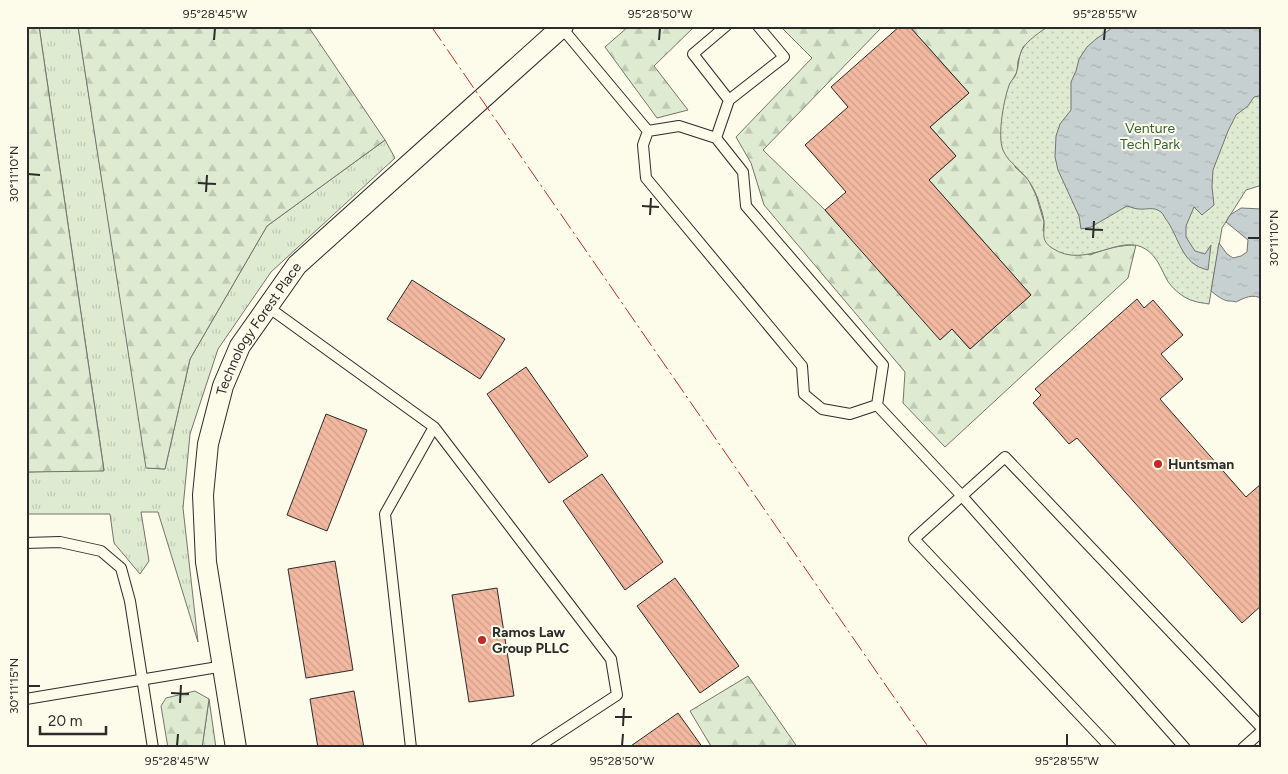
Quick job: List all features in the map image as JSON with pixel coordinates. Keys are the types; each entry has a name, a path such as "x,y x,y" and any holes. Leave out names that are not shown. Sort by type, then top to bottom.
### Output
{"street":[{"name":"Technology Forest Place","path":"236,748 206,562 202,495 208,444 223,386 240,346 297,265 562,27"}],"lane":[{"path":"726,26 692,54 730,100"},
{"path":"716,138 730,100 784,57 758,26"},
{"path":"562,27 648,131"},
{"path":"648,131 679,126 716,138 743,172 746,206 883,365 877,405"},
{"path":"648,131 643,145 646,178 802,366 804,394 822,409 850,414 877,405"},
{"path":"268,307 434,427 610,659 617,695 536,748"},
{"path":"877,405 962,496 1184,748"},
{"path":"411,748 385,514 434,427"},
{"path":"1111,748 914,539 1005,457 1262,730 1243,748"},
{"path":"26,542 60,542 101,551 121,568 130,600 153,748"},
{"path":"26,699 224,666"}],"green space":[{"path":"26,26 39,26 104,471 26,472"},
{"path":"39,26 78,26 147,468 165,469 190,359 267,226 385,140 395,158 271,272 218,349 190,434 183,508 198,642 158,512 141,512 149,561 140,574 114,543 110,514 26,514 26,472 104,470"},
{"path":"78,26 308,26 385,140 267,226 190,359 165,469 146,468"},
{"path":"629,26 695,26 654,66 688,110 657,118 605,47"},
{"path":"780,26 883,26 763,150 825,210 941,339 952,329 970,349 1031,295 929,180 956,156 930,127 969,93 909,26 1049,26 1023,47 1018,61 1017,72 1010,84 1003,112 1015,167 1028,179 1036,195 1044,222 1043,231 1090,255 1112,248 1136,245 1128,278 945,447 903,403 905,372 764,205 751,163 736,137 812,58"},
{"name":"Venture Tech Park","path":"1049,26 1262,26 1262,185 1246,190 1222,228 1209,304 1190,300 1178,292 1168,281 1153,256 1147,250 1137,245 1114,247 1090,254 1078,255 1065,254 1052,248 1044,239 1044,218 1032,185 1005,154 1001,144 1001,136 1002,116 1006,97 1010,83 1016,74 1021,51 1031,39"},
{"path":"748,676 798,748 712,748 690,711"},
{"path":"195,691 209,699 202,748 168,748 161,706 166,698"},
{"path":"209,699 216,748 202,748"}],"water":[{"path":"1115,26 1262,26 1262,92 1259,96 1254,97 1248,106 1236,115 1228,131 1213,170 1214,205 1202,215 1194,207 1186,226 1186,237 1195,251 1205,254 1211,245 1208,270 1199,267 1186,256 1163,214 1155,209 1138,209 1127,206 1091,227 1081,229 1079,216 1058,170 1055,157 1056,136 1060,124 1071,110 1071,82 1079,59 1087,47"},
{"path":"1241,208 1262,209 1262,299 1252,296 1236,302 1224,300 1211,291 1219,243 1227,254 1233,258 1247,252 1248,240 1226,222 1230,215"}],"building":[{"path":"900,26 909,26 969,93 930,127 956,156 929,180 1031,295 970,349 952,329 940,340 825,210 846,192 805,145 848,107 831,87"},
{"path":"412,280 505,339 480,379 387,319"},
{"name":"Huntsman","path":"1137,299 1144,308 1153,300 1183,335 1161,354 1183,379 1160,399 1246,497 1262,483 1262,605 1242,623 1077,438 1069,444 1033,403 1041,395 1035,389"},
{"path":"526,367 588,456 549,483 487,394"},
{"path":"326,414 367,430 327,531 287,515"},
{"path":"602,474 663,562 625,590 563,501"},
{"path":"335,561 353,670 306,678 288,569"},
{"path":"675,578 739,666 700,693 637,606"},
{"path":"497,588 514,696 469,702 452,595"},
{"path":"354,691 364,748 318,748 310,699"},
{"path":"678,713 703,748 628,748"}],"power":[{"path":"431,26 929,748"}],"place":[{"name":"Huntsman","path":"1158,464"},
{"name":"Ramos Law Group PLLC","path":"482,640"}]}
